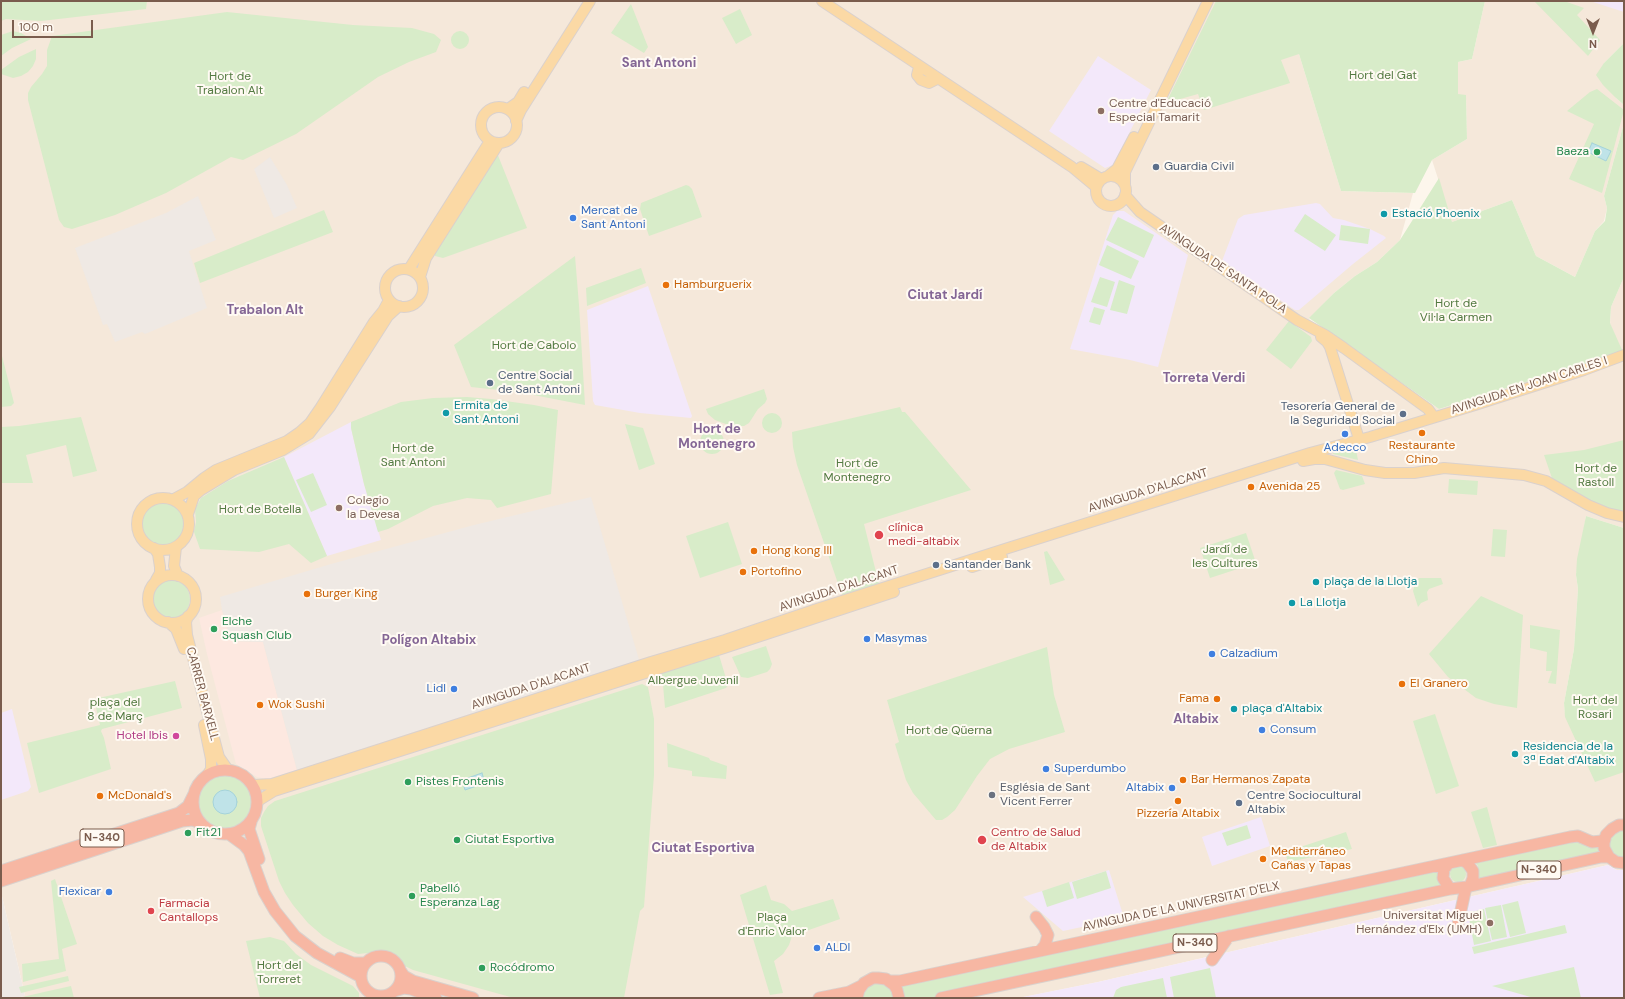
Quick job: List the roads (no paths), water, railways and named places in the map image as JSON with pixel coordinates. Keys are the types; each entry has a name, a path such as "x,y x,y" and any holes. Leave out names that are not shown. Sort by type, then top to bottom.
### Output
{"highway":[{"path":"208,774 218,770 238,772 254,785 258,801 256,813 249,830 267,881 273,895 290,919 309,938 330,953 353,963 365,963 375,957 383,956 393,960 404,976 413,981 474,998"},
{"name":"N-340","path":"1,871 179,813 188,806 199,783 208,774"},
{"path":"194,794 193,806 195,814 202,824"},
{"name":"N-340","path":"1,881 176,823 193,820 202,824 209,830 219,834 229,834 244,845 249,851 264,892 281,919 295,936 317,953 361,977 366,988 373,994 385,995 394,990 404,988 436,998"},
{"path":"229,834 245,828 251,822"},
{"path":"1609,857 1604,848 1605,838 1612,829 1619,825 1624,825"},
{"name":"N-340","path":"1449,863 1570,837 1578,836 1589,841 1596,842 1605,838"},
{"name":"N-340","path":"941,998 1468,886 1601,856 1609,857 1617,862 1624,863"},
{"path":"1458,924 1468,886 1473,878 1473,871 1463,860"},
{"path":"1449,863 1443,872 1444,881 1450,889"},
{"name":"AVINGUDA DE LA UNIVERSITAT D'ELX","path":"889,981 900,981 1449,863"},
{"path":"1036,917 1048,935 1047,942 1041,950"},
{"path":"1212,960 1229,936"},
{"path":"361,977 365,963"},
{"path":"394,990 400,980 400,970"},
{"name":"N-340","path":"819,998 849,992 873,978 882,978 889,981"},
{"path":"889,981 897,990 899,998"},
{"path":"857,998 861,986"}],"main road":[{"path":"508,109 518,102 583,1"},
{"path":"516,123 508,109 498,107 489,110 483,116 480,124 484,136 494,142 507,142 511,139 516,130 516,123 521,110 590,1"},
{"path":"822,1 919,67"},
{"path":"833,1 936,74 1089,172 1102,180 1115,176 1121,179 1125,184"},
{"path":"1201,1 1118,169 1102,180 1096,196 1105,205 1110,206 1122,199 1125,184 1125,172 1208,1"},
{"path":"919,67 924,65 936,74"},
{"path":"919,67 917,75 921,80 929,83 936,74"},
{"path":"409,269 494,142"},
{"path":"420,277 426,258 494,142"},
{"name":"AVINGUDA DE SANTA POLA","path":"1122,199 1322,337 1327,342 1332,354"},
{"path":"398,269 409,269 420,277 423,288 422,296 417,302 405,307 399,306 389,300 384,290 387,277 391,272 398,269"},
{"path":"174,499 183,495 216,470 287,441 310,423 389,300"},
{"path":"188,514 180,503 174,499 160,497 154,499 144,505 138,515 137,528 139,535 148,545 154,548 165,550 176,547 187,536 189,529 188,514 194,496 200,490 234,470 283,450 309,434 330,407 388,316 399,306"},
{"name":"AVINGUDA DE SANTA POLA","path":"1307,326 1325,335 1344,348 1428,409 1433,416"},
{"path":"1344,348 1339,348 1332,354 1359,439"},
{"name":"AVINGUDA EN JOAN CARLES I","path":"1433,416 1584,370 1624,355"},
{"name":"AVINGUDA D'ALACANT","path":"254,785 272,784 1018,545 1433,416"},
{"name":"AVINGUDA D'ALACANT","path":"258,801 274,791 724,648 891,592 1314,458 1325,459 1366,470 1385,473 1414,473 1444,468 1524,475 1546,481 1607,514 1624,517"},
{"path":"176,547 174,566 178,576"},
{"path":"154,548 158,554 160,573 148,593 148,604 154,615 160,620 178,622 188,616 194,605 195,595 189,582 178,576 170,575 156,580"},
{"name":"CARRER BARXELL","path":"188,616 186,622 187,636 219,757 228,770"},
{"name":"CARRER BARXELL","path":"168,622 176,629 181,639 211,759 211,769 208,774"}],"water":[{"path":"1592,143 1611,151 1606,161 1588,152"},
{"path":"482,773 485,783 465,790 462,780"},
{"path":"225,790 230,791 236,797 236,807 230,813 225,814 220,813 214,807 213,802 214,797 220,791"}],"waterway":[{"path":"1,113 1,126"}],"place":[{"name":"Centre d'Educació Especial Tamarit","path":"1101,111"},
{"name":"Baeza","path":"1597,152"},
{"name":"Guardia Civil","path":"1156,167"},
{"name":"Estació Phoenix","path":"1384,214"},
{"name":"Mercat de Sant Antoni","path":"573,218"},
{"name":"Hamburguerix","path":"666,285"},
{"name":"Centre Social de Sant Antoni","path":"490,383"},
{"name":"Ermita de Sant Antoni","path":"446,413"},
{"name":"Tesorería General de la Seguridad Social","path":"1403,414"},
{"name":"Restaurante Chino","path":"1422,433"},
{"name":"Adecco","path":"1345,434"},
{"name":"Avenida 25","path":"1251,487"},
{"name":"Colegio la Devesa","path":"339,508"},
{"name":"clínica medi-altabix","path":"879,535"},
{"name":"Hong kong III","path":"754,551"},
{"name":"Santander Bank","path":"936,565"},
{"name":"Portofino","path":"743,572"},
{"name":"plaça de la Llotja","path":"1316,582"},
{"name":"Burger King","path":"307,594"},
{"name":"La Llotja","path":"1292,603"},
{"name":"Elche Squash Club","path":"214,629"},
{"name":"Masymas","path":"867,639"},
{"name":"Calzadium","path":"1212,654"},
{"name":"El Granero","path":"1402,684"},
{"name":"Lidl","path":"454,689"},
{"name":"Fama","path":"1217,699"},
{"name":"Wok Sushi","path":"260,705"},
{"name":"plaça d'Altabix","path":"1234,709"},
{"name":"Consum","path":"1262,730"},
{"name":"Hotel Ibis","path":"176,736"},
{"name":"Residencia de la 3ª Edat d'Altabix","path":"1515,754"},
{"name":"Superdumbo","path":"1046,769"},
{"name":"Bar Hermanos Zapata","path":"1183,780"},
{"name":"Pistes Frontenis","path":"408,782"},
{"name":"Altabix","path":"1172,788"},
{"name":"Església de Sant Vicent Ferrer","path":"992,795"},
{"name":"McDonald's","path":"100,796"},
{"name":"Pizzería Altabix","path":"1178,801"},
{"name":"Centre Sociocultural Altabix","path":"1239,803"},
{"name":"Fit21","path":"188,833"},
{"name":"Ciutat Esportiva","path":"457,840"},
{"name":"Centro de Salud de Altabix","path":"982,840"},
{"name":"Mediterráneo Cañas y Tapas","path":"1263,859"},
{"name":"Flexicar","path":"109,892"},
{"name":"Pabelló Esperanza Lag","path":"412,896"},
{"name":"Farmacia Cantallops","path":"151,911"},
{"name":"Universitat Miguel Hernández d'Elx (UMH)","path":"1490,923"},
{"name":"ALDI","path":"817,948"},
{"name":"Rocódromo","path":"482,968"}],"district":[{"name":"Sant Antoni","path":"659,64"},
{"name":"Ciutat Jardí","path":"945,296"},
{"name":"Trabalon Alt","path":"265,311"},
{"name":"Torreta Verdi","path":"1204,379"},
{"name":"Hort de Montenegro","path":"717,438"},
{"name":"Polígon Altabix","path":"429,641"},
{"name":"Altabix","path":"1196,720"},
{"name":"Ciutat Esportiva","path":"703,849"}],"park label":[{"name":"Hort del Gat","path":"1383,76"},
{"name":"Hort de Trabalon Alt","path":"230,84"},
{"name":"Hort de Vil·la Carmen","path":"1456,311"},
{"name":"Hort de Cabolo","path":"534,346"},
{"name":"Hort de Sant Antoni","path":"413,456"},
{"name":"Hort de Rastoll","path":"1596,476"},
{"name":"Hort de Botella","path":"260,510"},
{"name":"Jardí de les Cultures","path":"1225,557"},
{"name":"Albergue Juvenil","path":"693,681"},
{"name":"Hort del Rosari","path":"1595,708"},
{"name":"plaça del 8 de Març","path":"115,710"},
{"name":"Hort de Qüerna","path":"949,731"},
{"name":"Plaça d'Enric Valor","path":"772,925"},
{"name":"Hort del Torreret","path":"279,973"}]}
